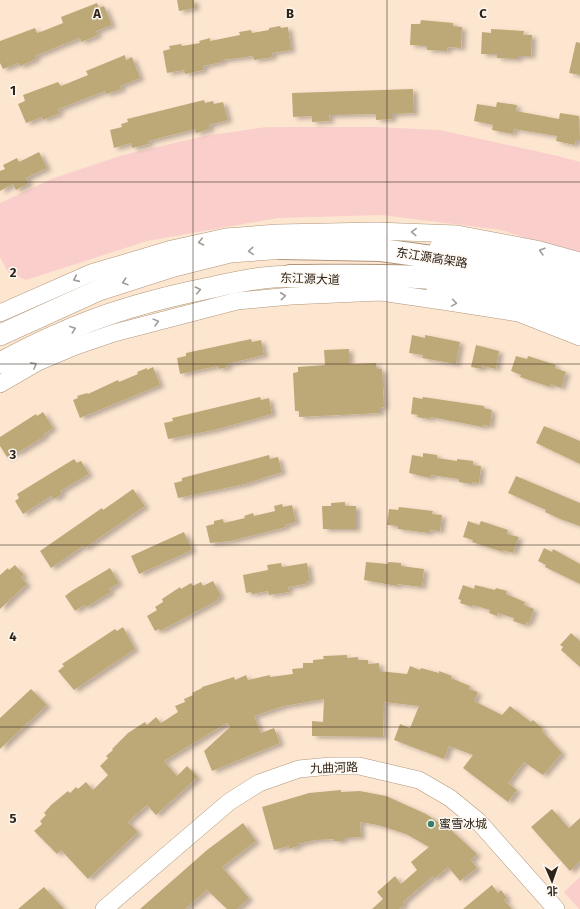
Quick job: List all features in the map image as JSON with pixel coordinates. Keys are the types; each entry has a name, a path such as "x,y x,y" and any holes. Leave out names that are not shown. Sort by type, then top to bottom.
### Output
{"highway":[{"name":"东江源高架路","path":"281,248 381,250 454,260 530,276 580,291"},
{"name":"东江源高架路","path":"290,276 386,276 455,281 513,290 548,301 580,314"}],"main road":[{"path":"0,335 99,290 167,269 230,252 383,242 532,261 580,275"},
{"name":"东江源大道","path":"0,363 58,334 113,314 187,292 235,282 290,276 453,290 525,304 580,327"}],"street":[{"path":"1,309 91,273 172,249 226,237 278,232 376,231 458,234 536,249 580,261"},
{"path":"0,384 38,362 76,346 114,333 237,301 291,296 381,292 519,313 580,337"},
{"name":"九曲河路","path":"104,909 229,802 259,783 299,769 331,766 359,766 419,780 450,798 478,821 556,909"}],"shaded area":[{"path":"266,127 375,127 440,130 580,162 580,255 501,230 382,215 278,218 147,241 26,280 8,272 0,257 0,203 54,178 123,155 205,136"},
{"path":"580,877 580,909 579,909 564,892"}],"building":[{"path":"177,0 194,0 195,8 179,11"},
{"path":"97,3 99,8 104,6 112,25 96,31 98,35 81,42 80,38 35,56 36,59 20,66 18,63 3,69 0,63 0,41 35,28 37,33 43,31 63,23 61,17"},
{"path":"421,20 453,23 453,26 462,27 461,48 448,47 447,51 427,50 427,46 410,45 411,24 420,24"},
{"path":"280,26 281,28 288,27 291,50 272,53 273,57 254,60 253,56 222,60 222,62 203,66 204,70 185,74 184,70 167,73 163,51 170,49 169,46 181,44 182,46 200,43 199,41 210,38 210,41 240,35 239,32 251,30 252,33 269,30 269,28"},
{"path":"491,29 524,31 523,35 532,35 531,56 518,56 518,59 497,58 497,54 481,54 482,32 491,33"},
{"path":"576,42 580,43 580,75 569,73"},
{"path":"125,55 126,60 132,57 140,78 120,86 122,89 106,94 105,91 58,109 60,113 43,120 42,117 26,123 18,104 25,101 23,95 58,82 61,86 88,75 86,71"},
{"path":"413,89 414,113 392,114 392,119 376,120 376,114 329,115 330,121 312,122 312,116 293,117 292,93"},
{"path":"204,100 205,103 213,101 214,104 223,102 228,120 209,125 210,129 196,133 195,129 148,141 149,144 132,148 131,143 114,148 110,130 122,127 121,124 128,122 127,119"},
{"path":"497,102 517,105 516,111 559,119 560,113 579,116 580,140 576,140 575,145 556,141 557,136 514,129 513,134 492,130 493,125 474,121 477,104 496,107"},
{"path":"39,152 47,168 26,178 29,183 16,190 13,184 0,191 0,171 5,169 3,165 17,158 19,162"},
{"path":"412,335 425,338 425,335 460,342 456,364 422,358 423,355 409,353"},
{"path":"251,339 252,342 261,340 264,355 227,364 228,367 219,369 218,366 180,374 177,358 186,356 186,353"},
{"path":"476,345 499,351 496,369 482,366 482,369 471,367"},
{"path":"349,349 349,364 376,363 377,369 382,369 384,407 380,408 380,413 299,417 299,411 295,411 293,373 298,372 298,367 325,365 324,350"},
{"path":"516,356 527,359 528,356 556,365 555,368 566,372 561,388 551,384 550,387 520,377 521,375 511,371"},
{"path":"153,367 160,385 80,418 73,400 78,398 77,396 88,394 118,380 119,382 138,374 137,372"},
{"path":"260,397 261,400 269,398 272,414 214,430 168,439 164,423 173,421 172,418"},
{"path":"413,397 422,399 423,397 484,406 484,408 492,410 490,426 483,425 483,427 431,417 430,419 417,417 418,415 411,414"},
{"path":"43,412 53,428 44,434 45,436 17,453 16,452 7,457 0,446 0,437 36,414 37,416"},
{"path":"544,426 580,441 580,464 536,443"},
{"path":"423,453 437,455 437,458 457,461 457,459 473,461 473,465 481,466 479,483 472,482 472,484 459,482 459,479 431,475 430,478 409,473 412,455 423,457"},
{"path":"269,455 270,459 278,457 282,472 245,484 178,498 174,483 182,481 182,478"},
{"path":"74,459 77,463 81,461 89,474 60,491 62,494 54,499 51,496 23,514 15,501 19,498 17,494"},
{"path":"516,476 580,503 580,526 560,519 545,512 546,510 508,493"},
{"path":"133,489 145,506 85,548 83,546 51,568 40,551 102,508 103,510"},
{"path":"345,502 345,506 356,506 356,529 323,529 322,506 331,506 331,503"},
{"path":"282,504 283,507 292,505 296,522 285,525 286,527 230,541 210,543 206,526 214,524 214,521 223,519 224,523 245,518 244,516 253,513 254,516 275,511 274,506"},
{"path":"399,507 433,511 432,514 442,515 440,531 429,530 429,533 398,529 398,526 387,525 389,509 398,510"},
{"path":"468,521 479,525 481,521 508,530 507,534 519,537 513,553 503,550 503,552 472,542 473,540 463,537"},
{"path":"184,532 192,550 139,574 131,556"},
{"path":"544,548 552,552 553,549 580,564 580,584 545,567 546,565 538,561"},
{"path":"366,562 388,564 388,562 401,563 401,566 424,569 422,587 397,584 397,586 364,580"},
{"path":"281,563 282,567 307,563 310,581 305,582 305,584 288,587 289,592 269,595 268,591 252,594 251,592 246,593 243,575 268,570 267,565"},
{"path":"15,565 24,575 21,577 27,584 0,609 0,575 8,568 9,570"},
{"path":"110,568 119,583 109,589 111,592 86,607 84,605 75,611 65,596"},
{"path":"213,581 221,596 217,598 218,600 160,631 159,629 155,631 147,616 157,610 155,607 163,602 162,599 180,587 181,589 191,583 193,586 201,582 203,586"},
{"path":"463,585 474,589 475,585 495,590 496,588 507,591 506,594 525,602 524,605 534,609 529,623 527,622 525,625 513,621 514,618 498,613 497,616 489,613 490,610 460,603 461,600 458,599"},
{"path":"123,627 135,649 74,690 58,671 64,666 62,664 115,629 117,631"},
{"path":"571,633 580,641 580,667 561,650 563,647 560,645"},
{"path":"347,655 347,658 358,657 358,660 368,660 368,664 379,663 379,671 407,674 410,666 420,670 421,668 439,673 439,671 452,676 451,678 470,686 469,689 478,692 474,701 502,715 510,706 531,722 533,720 543,729 542,731 562,753 543,775 524,762 508,783 517,790 508,802 463,768 473,755 449,746 444,759 394,740 400,724 410,728 419,706 384,702 383,737 312,736 312,721 323,722 324,699 284,706 254,716 261,733 274,728 280,743 212,771 204,751 230,727 227,723 164,761 177,776 187,766 198,777 156,815 147,805 128,822 138,832 88,879 61,850 57,854 34,831 42,824 40,821 46,815 44,813 68,791 70,793 76,787 78,789 86,782 93,790 108,775 100,766 108,758 106,756 128,733 145,722 147,725 156,717 161,723 178,712 175,706 185,702 184,699 193,695 192,693 202,687 234,677 235,680 246,675 248,680 270,675 270,677 293,674 292,669 303,668 303,663 313,663 313,660 324,659 323,656"},
{"path":"31,689 47,705 0,749 0,718"},
{"path":"341,790 341,792 360,791 386,796 426,814 451,830 477,854 471,860 477,868 460,881 448,867 434,879 433,876 419,888 403,902 404,905 399,909 372,909 383,899 377,892 395,876 401,884 417,870 411,862 429,847 406,834 378,825 360,822 361,837 343,838 343,841 334,841 334,839 315,840 298,844 298,846 289,849 289,846 274,850 262,807 309,793"},
{"path":"552,809 569,828 580,818 580,861 570,871 531,827"},
{"path":"243,823 256,841 222,867 249,898 237,909 227,909 207,890 185,909 140,909 207,850"},
{"path":"492,885 498,893 501,890 507,898 504,900 512,909 463,909"},
{"path":"44,887 64,909 18,909"}],"place":[{"name":"蜜雪冰城","path":"431,824"}]}
